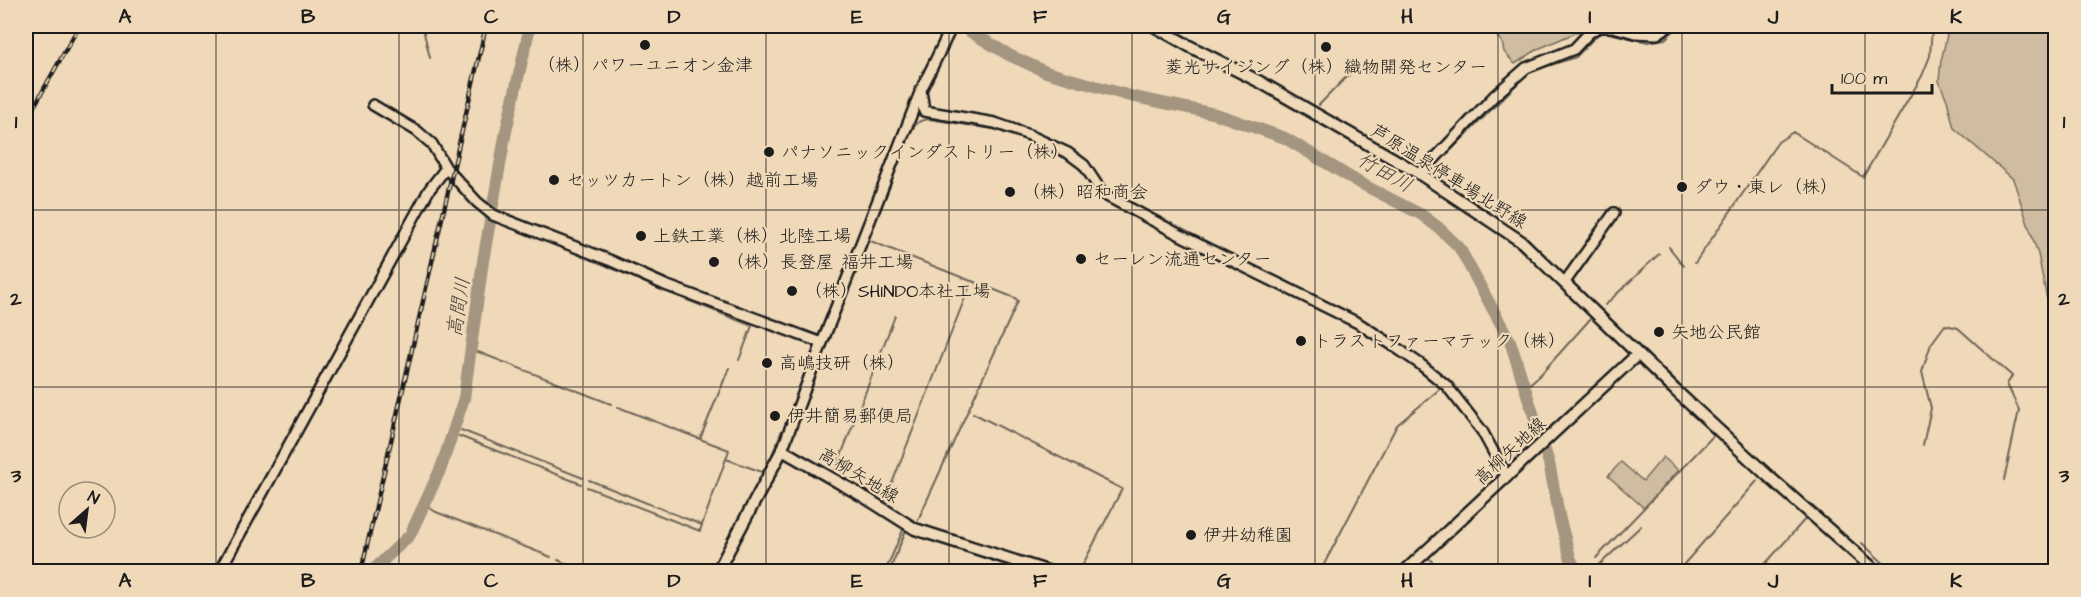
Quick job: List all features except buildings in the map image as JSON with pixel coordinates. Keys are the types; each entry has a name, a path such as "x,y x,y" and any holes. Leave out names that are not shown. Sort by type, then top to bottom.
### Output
{"main road":[{"name":"芦原温泉停車場北野線","path":"1155,26 1260,82 1420,174 1522,242 1767,475 1877,572"},
{"name":"高柳矢地線","path":"1404,572 1638,354"},
{"name":"高柳矢地線","path":"783,450 915,529 1050,572"},
{"path":"717,572 783,450"}],"street":[{"path":"783,450 921,90 952,26"},
{"path":"1420,174 1494,96 1526,68 1574,49 1588,33 1598,27 1657,34 1669,26"},
{"path":"921,90 924,111 995,123 1029,135 1068,153 1084,165 1103,194 1358,323 1391,344 1447,386 1511,473"},
{"path":"373,105 417,131 432,144 446,168 477,202 499,218 609,260 665,285 822,344"},
{"path":"219,572 429,190 446,168"},
{"path":"1564,282 1614,213"}],"shaded area":[{"path":"1487,26 1591,26 1538,49 1515,64 1504,52 1502,42"},
{"path":"1949,26 2055,26 2055,340 2038,254 2013,179 1954,128 1947,100 1939,81"},
{"path":"1663,457 1678,470 1644,508 1608,476 1621,462 1643,481"}],"waterway":[{"path":"424,26 430,58"},
{"name":"高間川","path":"371,572 410,535 441,468 464,398 483,261 506,131 530,26"},
{"name":"竹田川","path":"961,26 1009,55 1046,72 1130,96 1216,114 1285,138 1358,182 1422,215 1439,228 1459,247 1510,341 1549,463 1560,520 1571,560 1577,572"},
{"path":"1437,164 1529,72 1576,57 1597,35 1604,32 1648,42 1665,39 1679,26"},
{"path":"1695,263 1778,142 1793,132 1863,177 1922,76 1930,56 1932,26"},
{"path":"1319,105 1354,69"},
{"path":"874,226 911,132 920,121 929,119 993,129 1055,152"},
{"path":"868,240 971,281"},
{"path":"1669,247 1684,266"},
{"path":"1605,305 1659,254"},
{"path":"918,520 1018,301 972,281"},
{"path":"885,501 970,285"},
{"path":"665,291 752,326 739,360"},
{"path":"835,471 895,316"},
{"path":"1525,388 1541,374 1592,317"},
{"path":"1923,445 1931,408 1922,372 1931,344 1945,325 1958,328 2012,376 2007,384 2019,410 2004,480"},
{"path":"478,352 611,404"},
{"path":"618,407 700,439 729,368"},
{"path":"1320,572 1397,425 1441,388"},
{"path":"973,413 1122,489 1079,572"},
{"path":"461,430 583,478"},
{"path":"768,465 782,430"},
{"path":"1596,558 1714,435"},
{"path":"459,436 581,484"},
{"path":"700,439 729,450 726,459 765,473"},
{"path":"589,480 702,525 726,459"},
{"path":"1677,572 1757,481"},
{"path":"587,487 700,531 702,525"},
{"path":"845,492 857,500"},
{"path":"425,505 436,512 551,557"},
{"path":"870,507 906,530 889,572"},
{"path":"1758,572 1807,517"},
{"path":"1598,566 1641,526"},
{"path":"885,572 903,530"},
{"path":"1862,543 1893,572"},
{"path":"1430,559 1440,572"},
{"path":"558,560 586,572"}],"railway":[{"path":"26,121 79,26"},
{"path":"361,572 486,26"}],"place":[{"name":"（株）パワーユニオン金津","path":"645,45"},
{"name":"菱光サイジング（株）織物開発センター","path":"1326,47"},
{"name":"パナソニックインダストリー（株）","path":"769,152"},
{"name":"セッツカートン（株）越前工場","path":"554,180"},
{"name":"ダウ・東レ（株）","path":"1682,187"},
{"name":"（株）昭和商会","path":"1010,192"},
{"name":"上鉄工業（株）北陸工場","path":"641,236"},
{"name":"セーレン流通センター","path":"1081,259"},
{"name":"（株）長登屋 福井工場","path":"714,262"},
{"name":"（株）SHINDO本社工場","path":"792,291"},
{"name":"矢地公民館","path":"1659,332"},
{"name":"トラストファーマテック（株）","path":"1301,341"},
{"name":"高嶋技研（株）","path":"767,363"},
{"name":"伊井簡易郵便局","path":"775,416"},
{"name":"伊井幼稚園","path":"1191,535"}]}
